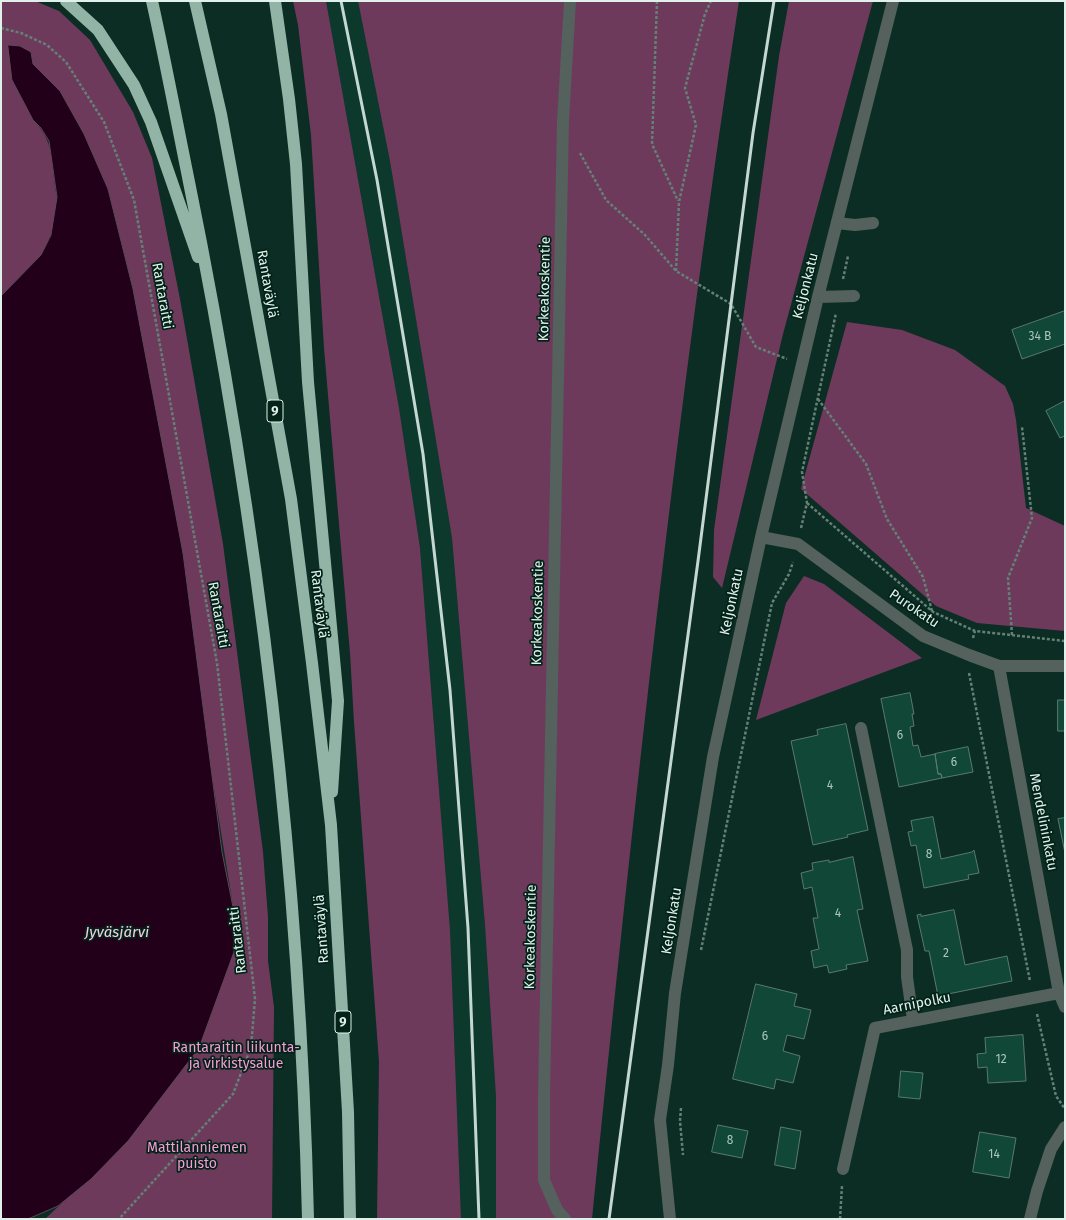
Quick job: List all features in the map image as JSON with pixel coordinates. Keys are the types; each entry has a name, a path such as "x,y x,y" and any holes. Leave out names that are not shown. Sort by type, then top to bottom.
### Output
{"highway":[{"path":"66,1 98,30 134,85 158,140 214,305"},
{"name":"Rantaväylä","path":"152,1 214,305 245,495 272,696 292,893 305,1113 308,1219"},
{"name":"Rantaväylä","path":"195,1 221,114 291,499 331,825 348,1112 350,1219"},
{"path":"275,1 290,99 296,164 308,382 338,702 331,825"}],"street":[{"name":"Korkeakoskentie","path":"565,1219 557,1210 544,1180 544,1096 563,129 570,1"},
{"name":"Keljonkatu","path":"670,1219 660,1120 668,1065 675,993 714,757 761,537 818,297 893,1"},
{"path":"837,223 855,225 873,223"},
{"path":"818,297 839,298 854,296"},
{"name":"Purokatu","path":"761,537 798,544 923,636 969,656 999,666 1065,666"},
{"name":"Mendelininkatu","path":"999,666 1060,993 1065,1007"},
{"path":"861,728 906,950 907,977 913,1020"},
{"name":"Aarnipolku","path":"843,1169 876,1028 1060,993"},
{"path":"1030,1219 1037,1191 1051,1148 1065,1127"}],"path":[{"path":"657,1 652,144 679,202"},
{"path":"676,271 679,202 696,125 685,88 705,14 711,1"},
{"name":"Rantaraitti","path":"1,28 21,33 47,45 66,62 104,122 134,200 217,663 255,999 251,1047 233,1094 119,1219"},
{"path":"577,147 606,200 645,235 676,271 731,304 756,347 802,366"},
{"path":"701,952 772,603 789,574 798,544 807,503 802,472 849,254"},
{"path":"818,399 866,464 887,519 923,577 933,612"},
{"path":"1012,635 1008,578 1032,518 1022,427"},
{"path":"807,503 933,612 975,631 1065,641"},
{"path":"975,631 969,656 969,675 1034,997 1056,1096 1065,1109"},
{"path":"682,1106 680,1121 683,1159"},
{"path":"840,1219 843,1169"}],"shaded area":[{"path":"326,1 358,1 390,161 452,538 485,925 496,1097 496,1219 461,1219 450,930 420,548 399,408"}],"green space":[{"name":"Rantaraitin liikunta- ja virkistysalue","path":"1,1 35,1 59,11 90,40 133,112 152,158 180,299 223,544 263,852 268,917 268,961 274,1007 272,1219 45,1219 128,1141 152,1107 234,952 234,912 133,289 108,189 82,131 60,91 33,64 33,120 41,129 46,138 51,156 57,197 67,226 87,274 1,405"},
{"path":"293,1 326,1 399,408 420,548 450,930 461,1219 377,1219 379,1062 350,653 324,348 311,135 298,25"},
{"path":"358,1 739,1 676,457 640,761 592,1219 496,1219 496,1097 485,925 452,538 390,161"},
{"path":"789,1 873,1 783,334 722,588 713,577 714,530 779,56"},
{"path":"847,322 902,330 955,350 1005,386 1013,404 1016,420 1026,508 1065,526 1065,631 977,623 936,606 801,489"},
{"path":"804,576 824,584 922,658 756,720 786,603"}],"water":[{"name":"Jyväsjärvi","path":"8,45 20,46 31,52 33,64 60,91 84,134 108,189 133,289 183,553 222,852 234,912 234,952 199,1048 128,1141 91,1179 58,1206 28,1219 1,1219 1,296 41,255 51,235 57,197 49,141 41,128 33,120 12,80"}],"building":[{"path":"1065,311 1065,344 1022,359 1012,330"},
{"path":"1065,401 1065,436 1060,438 1046,411"},
{"path":"910,693 914,714 912,714 914,726 910,727 913,746 918,745 921,757 935,754 938,774 941,774 942,778 899,787 881,699"},
{"path":"1058,700 1065,700 1065,731 1058,731"},
{"path":"846,724 868,830 847,835 848,837 813,845 791,741 818,735 817,730"},
{"path":"968,747 973,772 942,778 941,774 938,774 935,754"},
{"path":"933,817 941,859 972,852 974,850 979,873 968,875 969,879 924,888 916,845 911,846 908,832 913,831 911,821"},
{"path":"1065,818 1065,853 1058,819"},
{"path":"853,857 863,909 857,910 868,961 846,965 847,969 829,973 827,965 814,968 811,951 819,949 813,918 818,918 812,887 804,889 801,873 813,870 812,863 829,860 829,862"},
{"path":"954,910 965,965 1007,956 1012,981 938,996 929,951 925,951 917,915 921,914 921,916"},
{"path":"756,984 797,994 794,1006 811,1010 804,1039 787,1035 783,1051 800,1056 793,1083 776,1079 774,1089 733,1079"},
{"path":"1023,1035 1026,1081 988,1083 987,1067 978,1068 977,1054 986,1053 985,1038"},
{"path":"901,1071 923,1073 920,1099 899,1097"},
{"path":"718,1125 748,1131 742,1158 712,1152"},
{"path":"781,1127 801,1131 795,1169 775,1165"},
{"path":"980,1132 1016,1138 1009,1178 973,1172"}],"railway":[{"path":"341,1 377,180 423,454 450,690 468,928 479,1219"},
{"path":"609,1219 698,561 753,133 774,1"}],"park label":[{"name":"Mattilanniemen puisto","path":"197,1156"}]}
